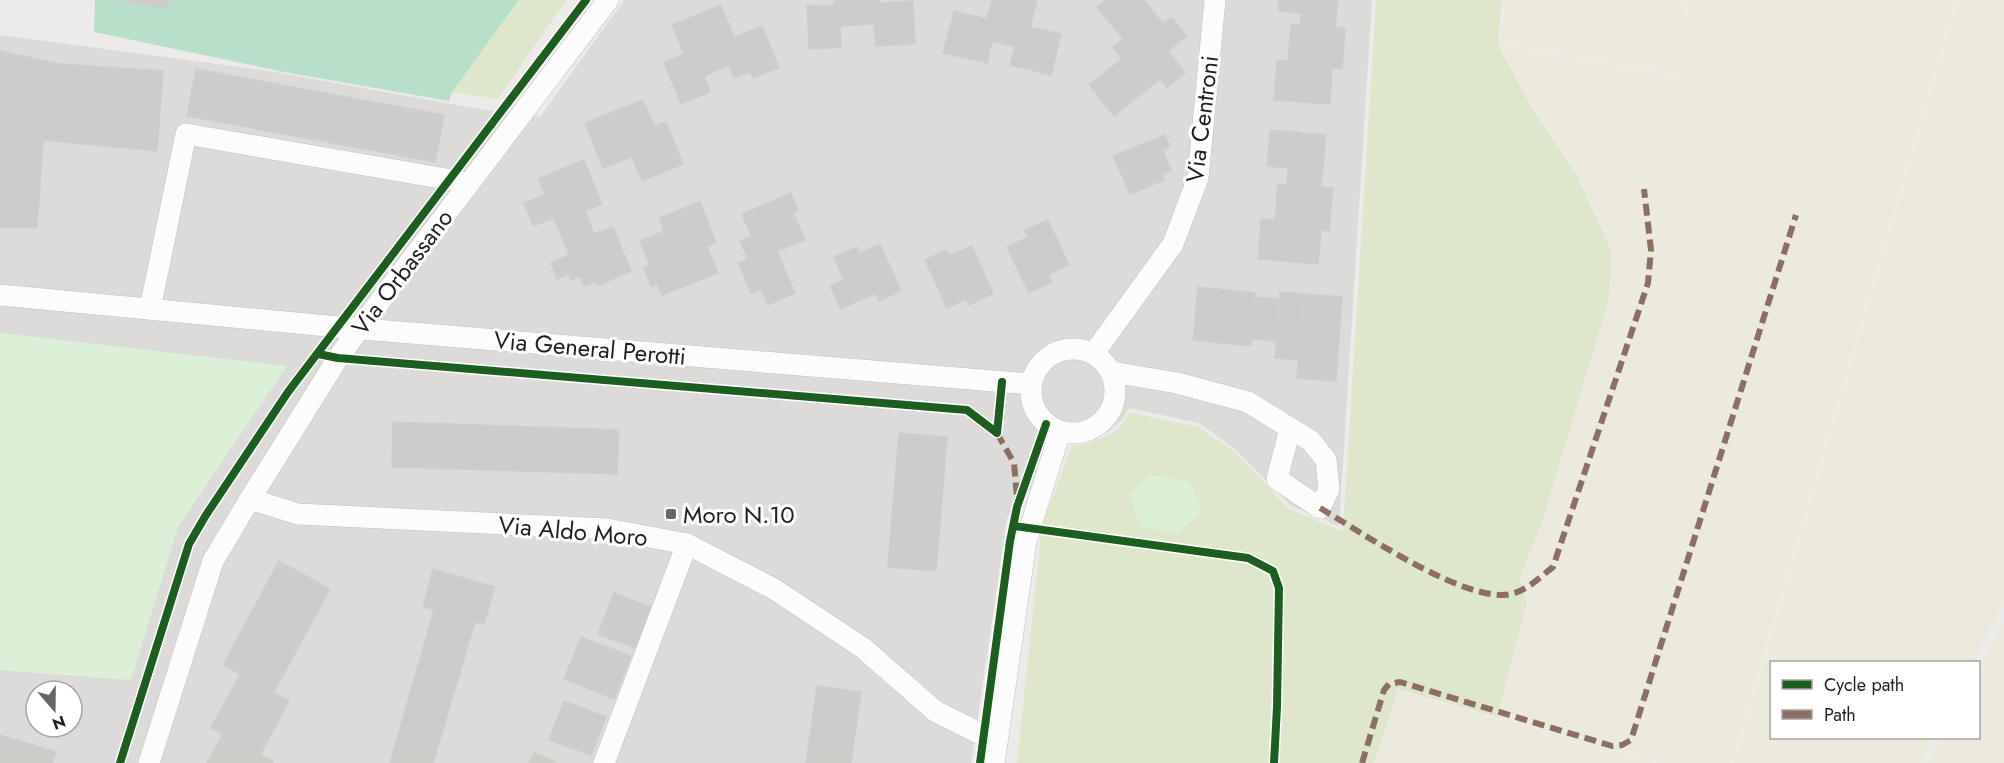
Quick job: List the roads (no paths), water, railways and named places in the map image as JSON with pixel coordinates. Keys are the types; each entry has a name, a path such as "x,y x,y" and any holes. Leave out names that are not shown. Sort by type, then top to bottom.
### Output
{"street":[{"name":"Via Orbassano","path":"149,763 213,561 250,499 338,358 608,0"},
{"name":"Via Centroni","path":"1094,353 1173,244 1198,178 1215,0"},
{"path":"150,309 186,134 469,183"},
{"name":"Via General Perotti","path":"0,295 359,329 1031,384"},
{"path":"1077,348 1094,353 1112,372 1116,396 1112,409 1100,424 1088,431 1060,432 1046,424 1035,411 1032,376 1046,357 1062,349 1077,348"},
{"path":"1112,372 1177,382 1248,402 1290,429"},
{"path":"995,753 1026,542 1060,432"},
{"name":"Via Aldo Moro","path":"250,499 298,514 608,530 687,544 774,589 863,648 935,711 995,753"},
{"path":"604,763 687,544"}],"place":[{"name":"Moro N.10","path":"671,514"}]}
